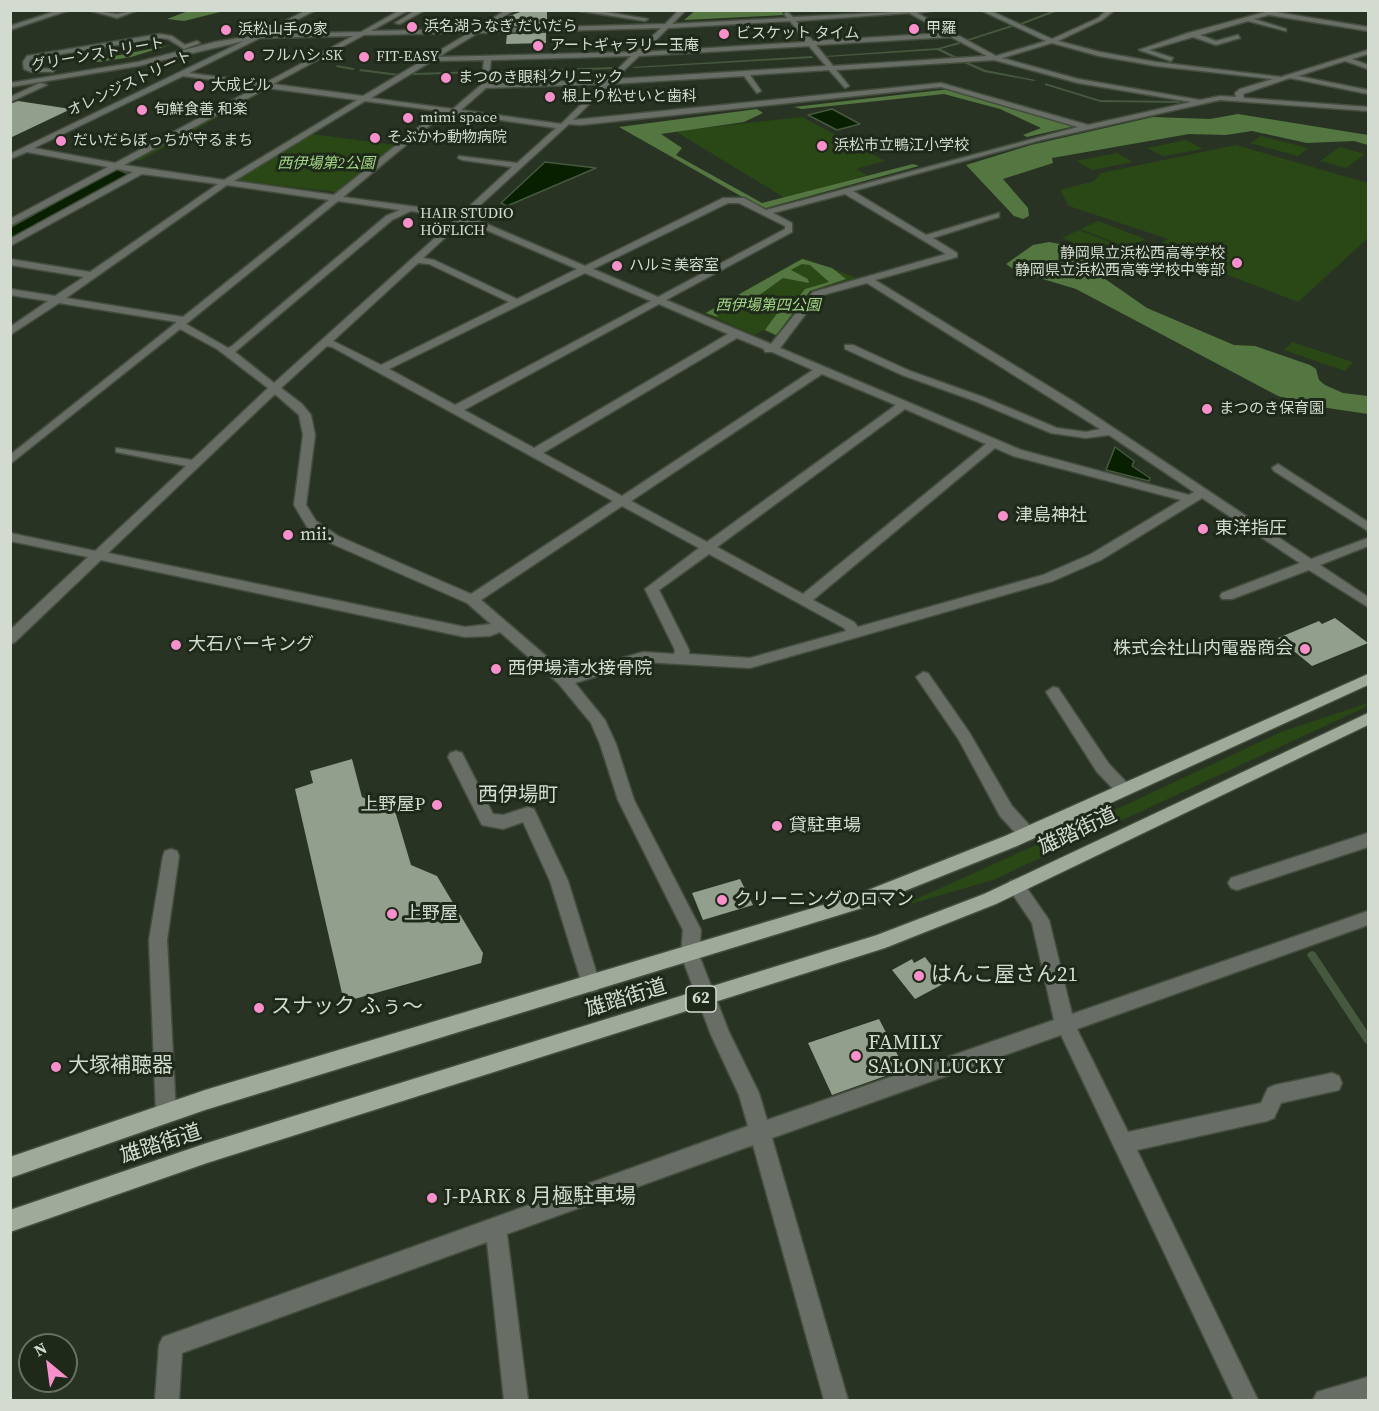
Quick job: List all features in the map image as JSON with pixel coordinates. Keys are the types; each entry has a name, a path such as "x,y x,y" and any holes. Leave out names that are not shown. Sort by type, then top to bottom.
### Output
{"main road":[{"name":"雄踏街道","path":"10,1168 166,1113 856,903 1027,834 1368,679"},
{"name":"雄踏街道","path":"10,1221 207,1153 879,942 1016,886 1368,718"}],"street":[{"path":"10,28 67,10"},
{"path":"91,10 117,16 135,10"},
{"path":"87,72 81,69 31,70 27,69 26,62 29,57 160,36 170,37 184,47 232,36 239,39 296,10"},
{"name":"オレンジストリート","path":"10,156 313,10"},
{"path":"10,223 406,10"},
{"path":"10,243 136,169 422,10"},
{"path":"10,332 225,183 511,10"},
{"path":"576,10 670,23"},
{"path":"10,639 275,388 462,219 683,10"},
{"path":"784,10 845,86"},
{"path":"261,36 792,20 934,10"},
{"path":"983,10 1052,41 1113,57 1280,79"},
{"path":"10,461 337,197 484,86 608,82 995,58 1052,41 1100,19 1112,10"},
{"path":"583,28 583,24 600,12"},
{"path":"912,13 995,58 1066,79 1190,99 1199,103"},
{"path":"1192,68 1142,50 1190,34 1269,13 1368,28"},
{"path":"1247,19 1284,30"},
{"path":"1190,34 1216,43 1238,37"},
{"path":"432,59 638,54 950,35"},
{"name":"グリーンストリート","path":"10,85 133,65 239,39 261,36"},
{"name":"オレンジストリート","path":"11,147 165,71 239,39"},
{"path":"1240,98 1240,92 1368,52"},
{"path":"484,86 488,58"},
{"path":"1344,59 1368,67"},
{"path":"133,65 165,71"},
{"path":"184,74 448,112 564,124 941,85 1086,127"},
{"path":"746,74 757,91"},
{"path":"1290,76 1368,92"},
{"path":"10,100 48,83 49,78"},
{"path":"764,213 1086,127 1199,103 1240,98 1368,108"},
{"path":"26,149 225,183 411,208 478,224 734,335 1027,457 1196,496 1230,509 1368,603"},
{"path":"462,158 519,166"},
{"path":"770,350 779,344 816,294 954,255 845,190"},
{"path":"381,369 726,200 741,201 789,225 789,230 455,410"},
{"path":"227,352 236,348 389,218 411,208"},
{"path":"925,237 996,215"},
{"path":"417,260 431,262 518,303"},
{"path":"10,262 92,275"},
{"path":"871,282 1072,405 1196,496"},
{"path":"10,292 182,322 227,352 298,406 309,424 300,495 304,515 310,524 333,539 472,600 565,682 597,720 608,744 626,800 692,930 690,955 721,1035 741,1072 762,1132 836,1401"},
{"path":"534,453 734,335"},
{"path":"327,343 335,344 804,600 849,625 855,633"},
{"path":"849,347 906,374 979,399 1054,431 1086,435 1110,431"},
{"path":"472,600 819,371"},
{"path":"681,659 682,650 652,589 902,406"},
{"path":"804,600 993,444"},
{"path":"120,450 195,464"},
{"path":"1278,468 1368,527"},
{"path":"565,682 578,675 643,657 750,663 855,633 1073,568 1196,496"},
{"path":"10,537 465,632 490,631 501,625"},
{"path":"1227,596 1368,542"},
{"path":"923,677 964,736 1006,811 1027,834"},
{"path":"1053,692 1103,768 1124,790"},
{"path":"456,756 488,820 503,822 528,814 559,881 591,984"},
{"path":"1237,883 1368,840"},
{"path":"166,1113 158,940 171,856"},
{"path":"1016,886 1040,920 1065,1024 1246,1401"},
{"path":"167,1401 171,1345 762,1132 1368,918"},
{"path":"1124,1143 1267,1111 1275,1095 1332,1083"},
{"path":"495,1228 500,1248 516,1401"},
{"path":"1326,1401 1368,1389"}],"green space":[{"path":"263,92 141,160 135,160 258,93"},
{"path":"802,117 885,161 856,169 867,175 785,198 675,131"},
{"name":"西伊場第2公園","path":"312,134 395,145 337,192 239,181 238,179"},
{"path":"1261,136 1308,148 1298,156 1250,143"},
{"path":"1186,140 1203,149 1163,156 1147,148"},
{"path":"1236,145 1368,183 1368,238 1298,302 1155,247 1168,239 1069,206 1060,190 1094,181 1101,173"},
{"path":"1340,147 1365,154 1346,168 1320,161"},
{"path":"1117,153 1133,162 1092,170 1076,161"},
{"path":"1098,221 1145,239 1128,248 1081,229"},
{"path":"1079,230 1127,249 1109,257 1062,238"},
{"name":"西伊場第四公園","path":"803,258 857,278 810,291 776,336 763,330 755,335 704,313"},
{"path":"1292,342 1353,362 1345,371 1284,350"},
{"path":"1368,703 1368,706 993,880 896,908 1281,732"}],"shaded area":[{"path":"696,10 781,11 785,15 684,20"},
{"path":"188,11 224,11 184,21 167,19"},
{"path":"170,45 131,57 99,62 90,61"},
{"path":"950,89 1075,126 1027,137 1023,135 1041,128 1000,109 944,94 802,109 794,107"},
{"path":"757,109 763,113 744,122 661,134 682,148 676,155 762,203 913,164 919,166 766,208 760,207 619,127"},
{"path":"832,109 860,124 837,130 808,115"},
{"path":"1238,114 1368,135 1368,145 1354,141 1307,143 1252,131 1226,135 1189,134 1052,158 1053,163 1003,179 1028,208 1029,216 1023,219 1014,216 966,165 1031,145 1153,117 1210,119"},
{"path":"545,162 596,168 507,206 501,203"},
{"path":"116,169 129,174 11,239 11,227"},
{"path":"1049,242 1060,244 1105,263 1098,274 1147,308 1234,345 1255,346 1310,365 1316,369 1319,380 1325,385 1343,393 1368,396 1368,414 1307,405 1278,396 1076,289 1016,271 1006,264 1033,245"},
{"path":"802,259 832,268 846,279 810,291 776,335 765,330 781,308 794,303 805,289 829,282 810,265 802,264 791,270 808,279 809,283 783,278 758,296 740,298 715,311 718,317 706,313"},
{"path":"1115,447 1134,461 1132,466 1150,478 1149,481 1106,470"}],"building":[{"path":"526,10 547,12 547,25 508,26 509,16"},
{"path":"546,33 546,43 506,44 507,34"},
{"path":"18,101 71,109 10,138 10,104"},
{"path":"1335,618 1368,643 1312,666 1278,638 1319,621 1322,624"},
{"name":"上野屋","path":"352,759 362,797 395,811 411,865 437,876 483,953 481,963 344,1002 295,789 313,783 310,771"},
{"name":"クリーニングのロマン","path":"740,879 753,905 703,920 692,893"},
{"name":"はんこ屋さん21","path":"925,957 945,983 915,999 892,970 912,959 914,963"},
{"name":"FAMILY SALON LUCKY","path":"879,1019 905,1069 832,1095 808,1043"}],"waterway":[{"path":"1020,24 1056,11"},
{"path":"967,40 1013,26"},
{"path":"938,49 959,43"},
{"path":"827,56 938,49"},
{"path":"938,49 958,59"},
{"path":"634,67 812,57"},
{"path":"965,62 985,71 1034,80"},
{"path":"337,66 353,69"},
{"path":"493,72 615,68"},
{"path":"360,70 399,75"},
{"path":"414,74 481,72"},
{"path":"1046,84 1100,101 1179,102"},
{"path":"1312,955 1368,1040"}],"place":[{"name":"浜名湖うなぎ だいだら","path":"412,27"},
{"name":"甲羅","path":"914,29"},
{"name":"浜松山手の家","path":"226,30"},
{"name":"ビスケット タイム","path":"724,34"},
{"name":"アートギャラリー玉庵","path":"538,46"},
{"name":"フルハシ.SK","path":"249,56"},
{"name":"FIT-EASY","path":"364,57"},
{"name":"まつのき眼科クリニック","path":"446,78"},
{"name":"大成ビル","path":"199,86"},
{"name":"根上り松せいと歯科","path":"550,97"},
{"name":"旬鮮食善 和楽","path":"142,110"},
{"name":"mimi space","path":"408,118"},
{"name":"そぶかわ動物病院","path":"375,138"},
{"name":"だいだらぼっちが守るまち","path":"61,141"},
{"name":"浜松市立鴨江小学校","path":"822,146"},
{"name":"HAIR STUDIO HÖFLICH","path":"408,223"},
{"name":"静岡県立浜松西高等学校 静岡県立浜松西高等学校中等部","path":"1237,263"},
{"name":"ハルミ美容室","path":"617,266"},
{"name":"まつのき保育園","path":"1207,409"},
{"name":"津島神社","path":"1003,516"},
{"name":"東洋指圧","path":"1203,529"},
{"name":"mii.","path":"288,535"},
{"name":"大石パーキング","path":"176,645"},
{"name":"株式会社山内電器商会","path":"1305,649"},
{"name":"西伊場清水接骨院","path":"496,669"},
{"name":"上野屋P","path":"437,805"},
{"name":"貸駐車場","path":"777,826"},
{"name":"クリーニングのロマン","path":"722,900"},
{"name":"上野屋","path":"392,914"},
{"name":"はんこ屋さん21","path":"919,976"},
{"name":"スナック ふぅ～","path":"259,1008"},
{"name":"FAMILY SALON LUCKY","path":"856,1056"},
{"name":"大塚補聴器","path":"56,1067"},
{"name":"J-PARK 8 月極駐車場","path":"432,1198"}],"district":[{"name":"西伊場町","path":"518,796"}]}
